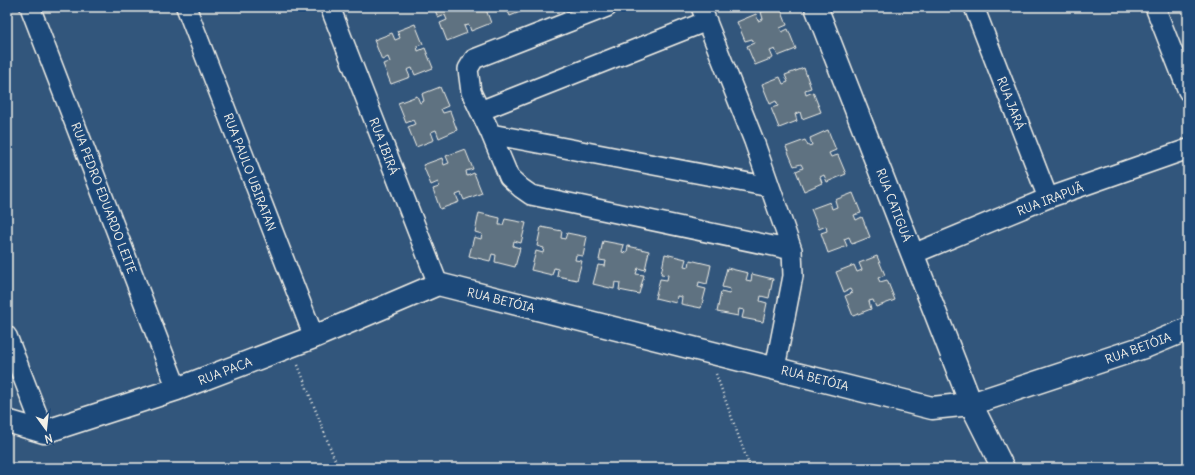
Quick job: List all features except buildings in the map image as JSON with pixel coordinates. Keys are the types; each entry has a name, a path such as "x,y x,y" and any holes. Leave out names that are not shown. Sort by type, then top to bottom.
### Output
{"street":[{"name":"RUA PEDRO EDUARDO LEITE","path":"30,7 177,389"},
{"name":"RUA PAULO UBIRATAN","path":"186,7 314,337"},
{"name":"RUA IBIRÁ","path":"330,7 438,284"},
{"path":"607,7 474,58 468,69 471,92 509,177 521,188 532,195 792,250"},
{"name":"RUA CATIGUÁ","path":"816,7 971,404 1003,468"},
{"name":"RUA JARÁ","path":"974,7 1048,198"},
{"path":"1155,7 1188,91"},
{"path":"480,111 704,14 754,141 792,250 793,276 775,368"},
{"path":"491,134 770,187"},
{"name":"RUA IRAPUÃ","path":"913,254 1048,198 1188,149"},
{"name":"RUA PACA","path":"44,432 177,389 314,337 438,284"},
{"name":"RUA BETÓIA","path":"438,284 932,408 971,404 1147,346 1188,329"},
{"path":"7,336 44,432"},
{"path":"7,421 44,432"}],"path":[{"path":"291,346 338,468"},
{"path":"710,352 718,381 750,468"}]}
